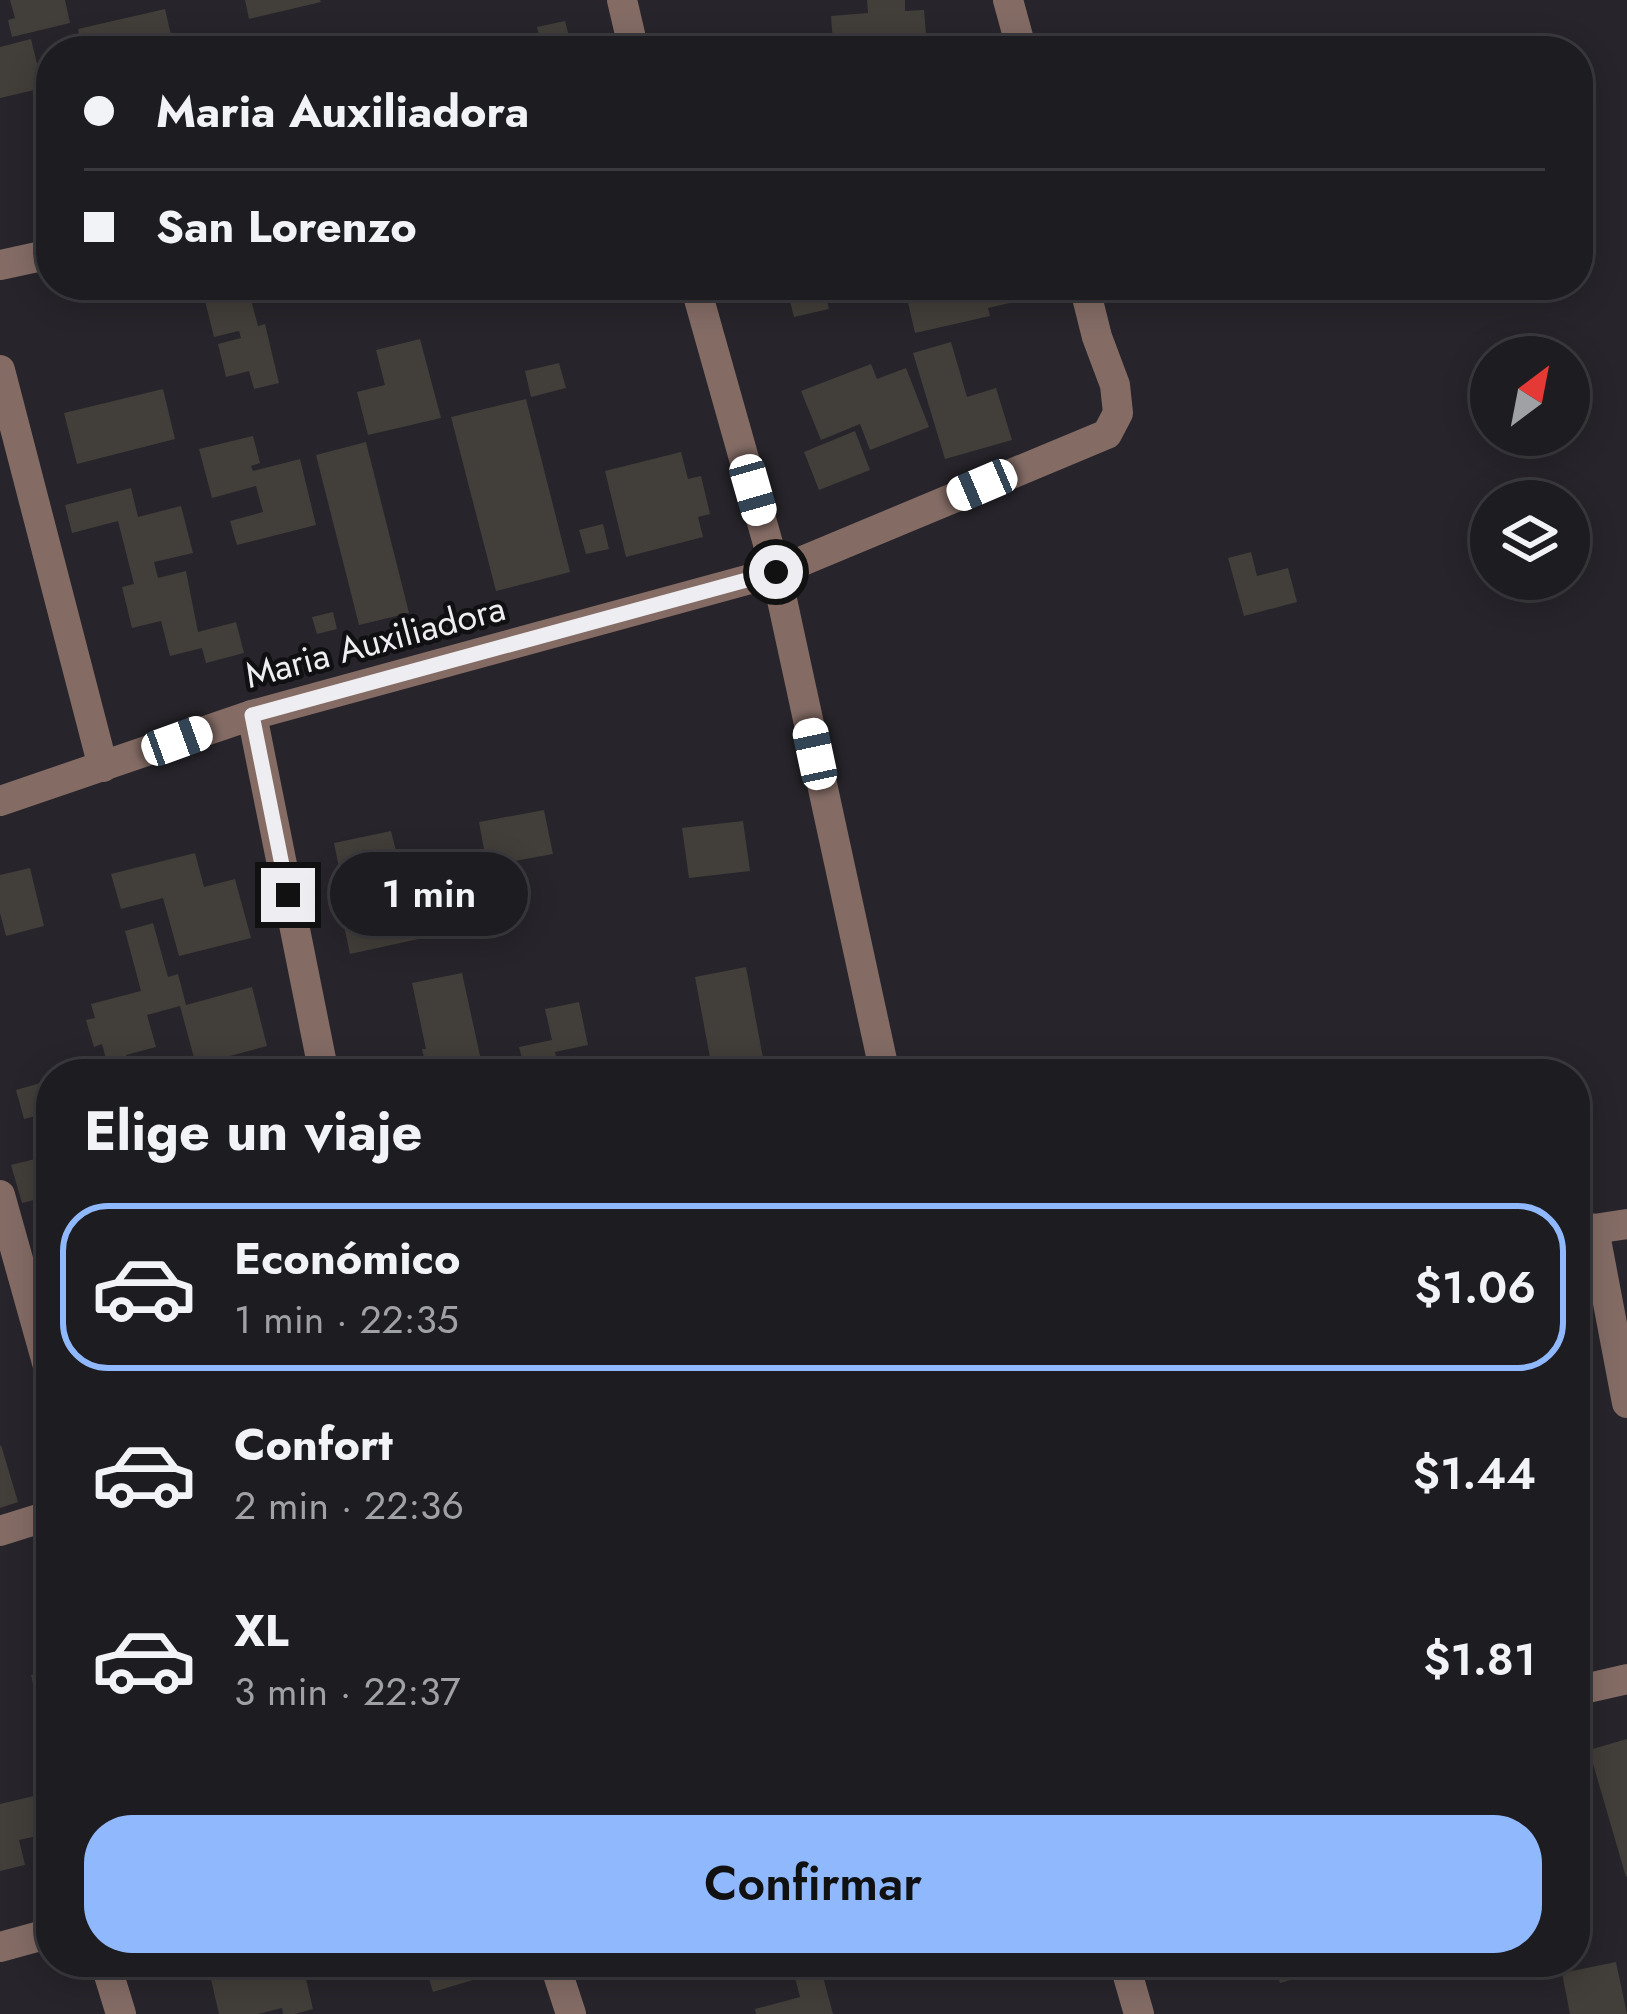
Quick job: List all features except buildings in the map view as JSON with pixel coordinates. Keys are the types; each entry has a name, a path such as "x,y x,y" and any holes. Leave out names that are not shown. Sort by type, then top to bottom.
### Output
{"street":[{"path":"622,0 630,36"},
{"path":"1008,0 1018,36"},
{"path":"0,265 36,257"},
{"path":"699,300 776,572 882,1059"},
{"name":"Maria Auxiliadora","path":"0,801 252,715 776,572 1106,434 1118,413 1115,385 1088,300"},
{"path":"0,370 103,767"},
{"path":"252,715 322,1059"},
{"path":"0,1195 36,1323"},
{"path":"1590,1227 1627,1224"},
{"path":"1590,1251 1627,1402"},
{"path":"0,1531 36,1520"},
{"path":"1590,1688 1627,1679"},
{"path":"0,1947 36,1938"},
{"path":"110,1977 121,2014"},
{"path":"559,1977 571,2014"},
{"path":"1128,1977 1138,2014"}],"route":[{"path":"288,895 252,715 776,572"}]}
